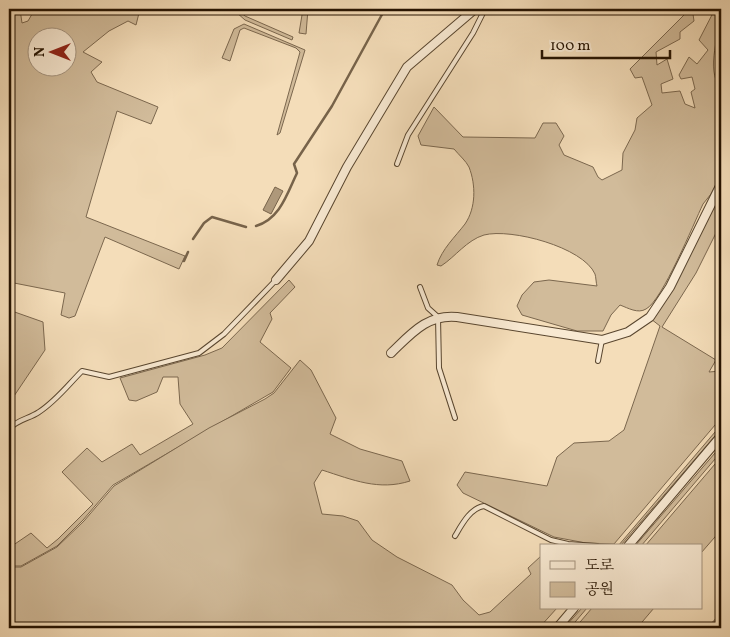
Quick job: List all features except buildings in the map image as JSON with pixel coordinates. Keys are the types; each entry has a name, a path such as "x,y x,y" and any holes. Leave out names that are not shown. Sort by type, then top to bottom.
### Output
{"street":[{"path":"276,280 309,241 346,167 407,67 475,9"},
{"path":"391,354 420,326 438,317 457,317 602,340 628,332 650,317 670,287 721,184"},
{"path":"630,544 721,436"},
{"path":"557,628 572,610"}],"lane":[{"path":"396,164 408,135 473,33 485,9"},
{"path":"9,429 20,420 38,413 57,398 82,371 109,377 199,353 224,334 276,280"},
{"path":"420,287 428,308 438,317 439,368 455,418"},
{"path":"598,361 602,340"},
{"path":"454,536 472,513 484,506 551,540 568,544"}],"green space":[{"path":"9,9 20,9 22,23 28,21 35,9 55,9 59,14 67,9 140,9 136,25 128,21 109,31 83,52 102,62 91,72 97,82 158,107 151,124 117,111 86,217 185,256 179,269 105,237 75,316 69,318 61,315 65,293 9,282"},
{"path":"237,9 245,16 293,37 292,40 245,20 236,12"},
{"path":"303,9 308,9 306,34 299,33"},
{"path":"690,9 701,9 693,14 694,21 680,32 680,39 656,52 657,65 667,59 673,79 661,84 662,93 680,91 685,104 695,108 691,92 695,89 692,77 681,79 679,75 689,57 697,64 708,50 699,40 715,9 721,9 714,71 716,80 721,88 721,175 711,194 703,204 669,277 653,303 640,311 620,305 611,315 603,331 577,331 522,315 517,306 522,295 534,282 549,280 597,286 595,274 588,264 576,256 562,248 545,242 511,234 478,237 441,266 437,265 445,248 469,218 473,204 474,189 469,167 454,149 421,145 418,136 434,107 463,137 535,138 543,123 556,123 564,136 559,145 564,155 593,167 598,177 602,180 622,170 623,153 635,130 637,118 652,105 642,77 635,78 630,69"},
{"path":"244,24 305,50 280,133 277,135 300,52 296,48 244,28 240,30 230,61 222,58 234,29"},
{"path":"721,192 721,223 696,273 662,327 716,360 709,372 721,371 721,418 614,544 586,543 554,537 463,493 457,485 465,472 547,486 557,457 574,443 609,441 624,430 660,326 651,319"},
{"path":"289,280 295,287 270,313 272,319 260,342 291,368 273,392 113,485 83,520 57,546 21,566 9,563 9,548 31,533 47,548 93,504 62,472 87,448 102,462 132,444 140,455 193,424 180,404 178,377 163,377 157,392 136,401 129,400 120,378 205,355 222,348"},
{"path":"9,310 43,322 45,350 10,402"},
{"path":"300,360 311,370 336,418 330,434 360,449 402,461 410,481 399,484 377,485 355,481 322,470 314,483 322,514 343,516 358,521 372,540 397,557 452,585 463,600 479,615 490,612 531,574 528,568 540,557 540,610 555,610 539,628 9,628 9,564 14,567 21,567 57,547 84,521 114,486 209,428 274,393"},
{"path":"721,425 721,429 622,544 620,544"},
{"path":"721,446 721,452 643,544 637,544"},
{"path":"721,457 721,530 702,552 702,544 647,544"},
{"path":"580,610 585,610 570,628 564,628"},
{"path":"590,610 652,610 637,628 575,628"},
{"path":"721,613 721,628 707,628"}],"shaded area":[{"path":"275,187 283,191 271,214 263,210"}],"waterway":[{"path":"256,226 271,218 282,205 297,173 294,164 332,106 385,9"},
{"path":"193,239 204,223 212,217 246,227"},
{"path":"184,261 188,252"}]}
